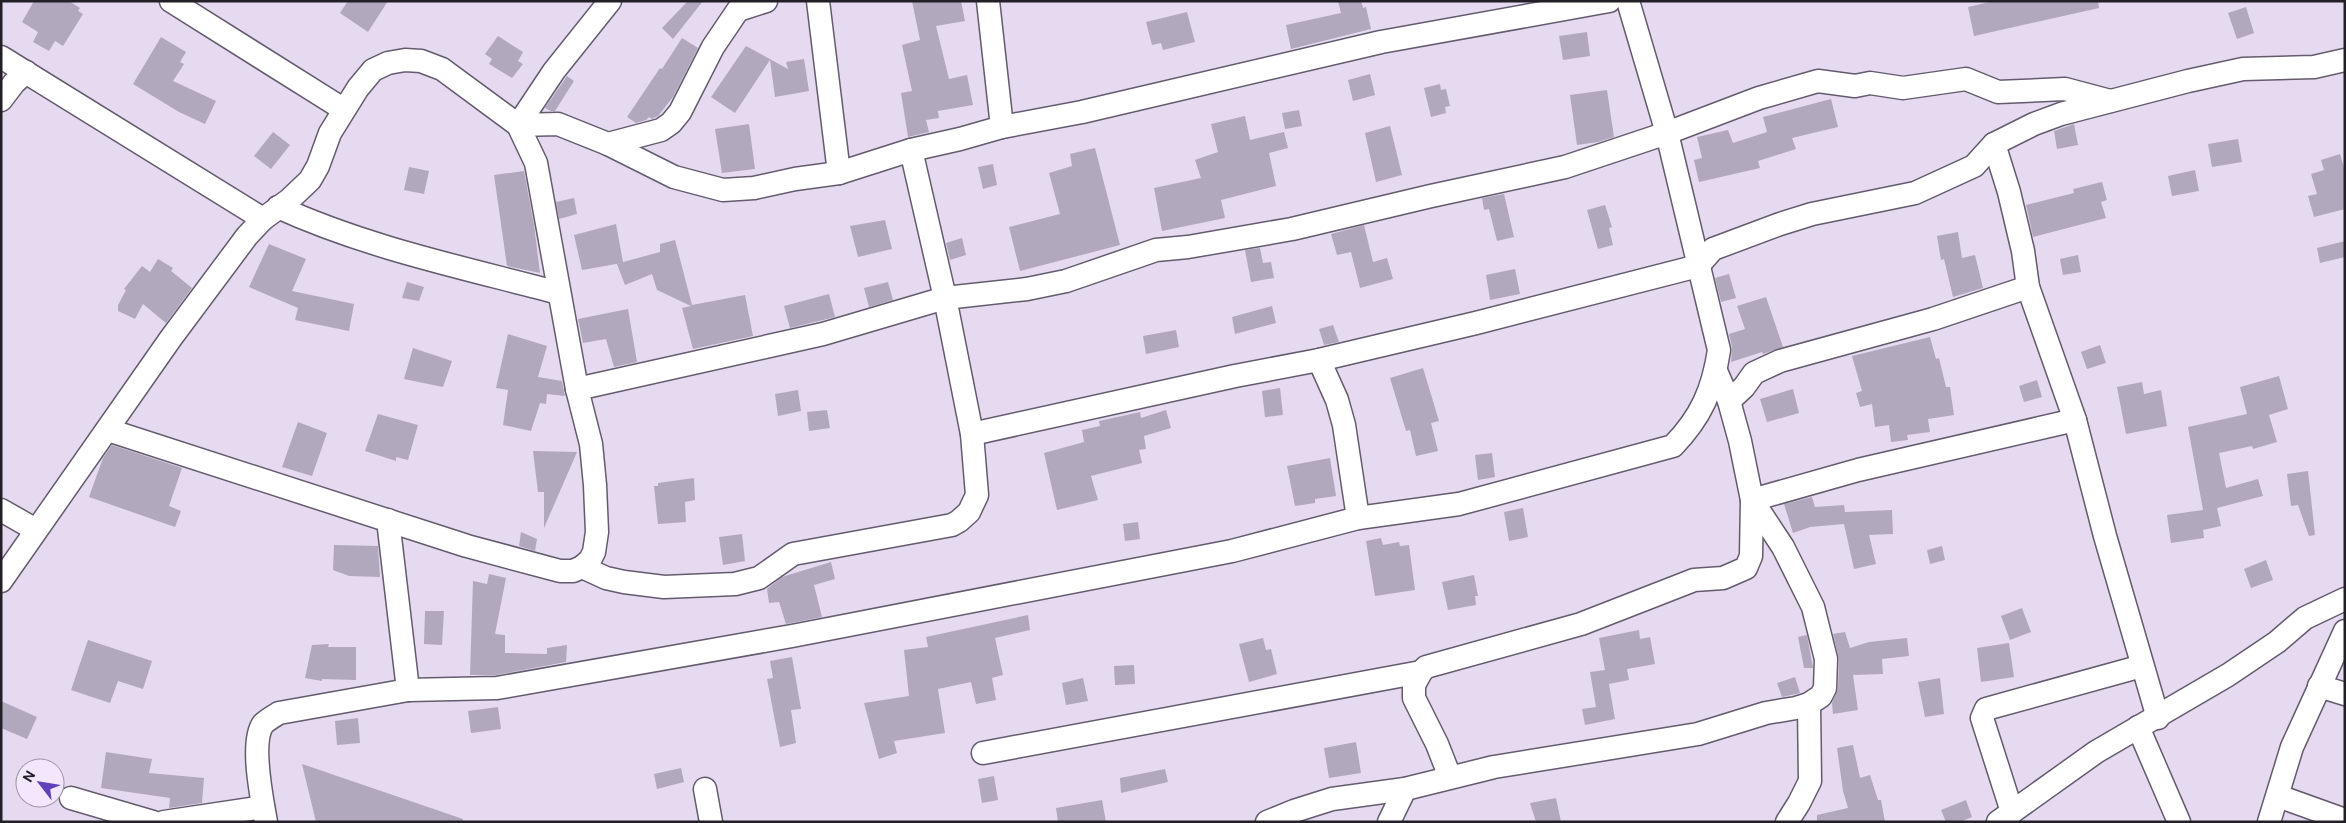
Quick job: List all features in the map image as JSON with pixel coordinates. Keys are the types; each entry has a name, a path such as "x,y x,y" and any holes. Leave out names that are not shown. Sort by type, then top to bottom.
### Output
{"street":[{"path":"171,1 344,109"},
{"path":"518,125 554,71 610,1"},
{"path":"608,144 660,130 671,123 680,112 713,47 738,10 766,1"},
{"path":"818,1 839,173"},
{"path":"988,1 1002,127"},
{"path":"518,125 558,124 608,144 674,177 723,190 754,188 795,179 839,173 910,150 1002,127 1082,112 1381,42 1609,1"},
{"path":"164,822 264,814 258,734 264,723 279,713 408,690 497,688 792,636 1232,551 1358,518 1459,504 1673,446 1691,428 1704,406 1716,371 1719,350 1667,133 1628,1"},
{"path":"1,57 270,213 311,222 360,239 560,293"},
{"path":"1,581 183,322 246,236 270,213 310,180 318,166 330,133 358,88 373,70 388,63 405,60 421,61 442,69 518,125 536,163 577,389 591,444 597,523 594,552 590,560 582,567 573,571 560,571 467,546 108,430"},
{"path":"972,434 1235,376 1319,360 1476,323 1698,266 1713,249 1780,224 1812,214 1915,192 1974,166 1994,144 2034,124 2110,101 2243,69 2314,67 2345,60"},
{"path":"1,100 14,82 26,72"},
{"path":"577,389 823,334 945,298 1049,285 1156,250 1292,229 1565,167 1667,133 1759,98 1818,81 1855,86 1870,82 1903,88 1966,79 1998,92 2065,89 2110,101"},
{"path":"1994,144 2009,192 2028,287 2075,420 2158,718"},
{"path":"582,567 606,578 664,587 735,584 758,578 793,554 952,524 959,521 969,512 977,495 972,434 945,298 910,150"},
{"path":"1729,401 1744,387 1754,373 1780,361 1933,319 2028,287"},
{"path":"1319,360 1337,400 1344,425 1358,518"},
{"path":"983,753 1421,672 1436,663 1581,624 1694,580 1723,578 1746,568 1751,556 1752,500 1740,441 1729,401 1716,371"},
{"path":"1752,500 1858,470 2075,420"},
{"path":"1267,822 1294,810 1332,799 1405,788 1494,767 1698,734 1766,713 1809,704 1821,696 1826,679 1826,659 1813,607 1783,547 1752,500"},
{"path":"1,510 36,530"},
{"path":"388,520 408,690"},
{"path":"2142,666 1986,709 1982,718 2005,817 2096,752 2138,727 2158,718 2236,670 2277,642 2305,618 2345,600"},
{"path":"2269,822 2292,747 2345,631"},
{"path":"1421,672 1414,685 1414,698 1450,777"},
{"path":"2320,686 2345,694"},
{"path":"1786,822 1799,804 1810,781 1809,704"},
{"path":"2138,727 2179,822"},
{"path":"1389,822 1405,788"},
{"path":"705,789 711,822"},
{"path":"2278,796 2345,820"},
{"path":"72,798 153,822"}],"building":[{"path":"34,1 69,1 80,8 78,11 83,14 63,46 55,41 49,51 33,42 38,32 22,22"},
{"path":"348,1 388,1 368,32 340,13"},
{"path":"688,1 703,1 673,39 662,28"},
{"path":"912,1 961,1 965,21 936,26 949,79 967,75 973,105 938,111 939,118 926,120 929,132 908,137 901,93 912,91 902,45 920,40"},
{"path":"1338,1 1361,1 1363,8 1366,7 1371,29 1291,49 1286,25 1341,13"},
{"path":"1994,1 2098,1 2099,8 1974,36 1968,7"},
{"path":"2246,7 2254,33 2237,39 2228,13"},
{"path":"1187,12 1195,42 1163,50 1161,43 1152,45 1146,22"},
{"path":"1587,32 1590,56 1563,60 1559,36"},
{"path":"498,36 523,52 518,61 523,64 512,78 489,64 492,59 485,54"},
{"path":"161,37 186,52 180,62 184,64 173,81 216,101 205,124 179,112 133,84"},
{"path":"682,38 698,48 673,97 658,116 652,119 649,117 636,123 627,117"},
{"path":"746,46 788,69 786,62 804,59 809,91 775,97 770,60 735,113 711,97"},
{"path":"1370,74 1375,95 1353,101 1348,80"},
{"path":"567,76 574,81 555,111 545,108"},
{"path":"1440,84 1441,90 1446,89 1450,106 1445,107 1446,113 1431,117 1424,88"},
{"path":"1607,90 1614,137 1598,142 1577,145 1570,95"},
{"path":"1831,99 1838,127 1792,138 1796,149 1758,161 1760,168 1699,182 1694,160 1702,158 1697,137 1728,130 1733,143 1767,132 1763,117"},
{"path":"1299,110 1302,126 1285,129 1282,113"},
{"path":"1245,116 1250,140 1284,132 1288,148 1269,153 1276,186 1221,200 1225,218 1162,231 1154,188 1201,178 1195,160 1218,152 1211,124"},
{"path":"749,124 755,169 722,173 715,129"},
{"path":"2074,124 2078,145 2057,149 2054,131"},
{"path":"1390,126 1402,175 1376,182 1365,133"},
{"path":"273,132 290,145 271,169 254,156"},
{"path":"2238,139 2242,162 2212,167 2208,144"},
{"path":"1095,148 1120,245 1020,271 1009,227 1060,214 1049,173 1072,166 1070,154"},
{"path":"2340,154 2345,171 2345,209 2314,217 2308,196 2317,194 2311,174 2324,170 2321,160"},
{"path":"993,164 997,185 983,189 978,167"},
{"path":"409,167 429,171 424,194 404,190"},
{"path":"2195,170 2199,191 2172,196 2168,176"},
{"path":"524,171 534,225 540,273 507,266 494,175"},
{"path":"2102,182 2107,200 2101,202 2106,218 2033,237 2026,205 2074,193 2073,189"},
{"path":"1504,194 1514,237 1497,241 1489,209 1484,210 1482,198"},
{"path":"574,198 577,214 559,219 556,202"},
{"path":"1605,205 1612,227 1609,228 1613,245 1598,249 1587,210"},
{"path":"885,220 892,249 858,257 850,226"},
{"path":"616,224 623,262 660,252 660,244 675,240 692,305 745,295 753,336 693,349 682,308 691,306 657,290 652,274 625,285 617,264 622,263 582,270 574,235"},
{"path":"1364,225 1373,262 1387,258 1393,279 1360,288 1351,252 1337,255 1331,234"},
{"path":"1958,232 1962,258 1975,255 1983,288 1953,297 1944,259 1941,260 1937,236"},
{"path":"962,238 966,255 950,260 946,243"},
{"path":"2345,241 2345,257 2320,263 2317,248"},
{"path":"269,244 306,259 292,291 354,304 349,331 295,320 298,308 249,287"},
{"path":"1260,248 1263,263 1271,262 1274,278 1251,282 1245,250"},
{"path":"2078,255 2081,272 2063,275 2060,259"},
{"path":"158,259 173,268 171,271 192,288 166,323 143,304 135,319 118,311 118,305 126,290 124,289 142,266 150,272"},
{"path":"1515,269 1520,294 1490,300 1486,275"},
{"path":"1729,274 1736,298 1721,302 1715,278"},
{"path":"407,282 424,287 419,301 402,298"},
{"path":"888,282 893,300 869,307 864,288"},
{"path":"829,294 835,317 790,328 784,306"},
{"path":"1766,297 1783,347 1731,362 1732,347 1729,334 1745,329 1737,306"},
{"path":"1272,306 1276,323 1235,334 1232,317"},
{"path":"628,309 637,362 614,367 606,339 583,343 578,319"},
{"path":"1333,325 1339,342 1324,345 1319,329"},
{"path":"1176,330 1179,347 1146,354 1143,336"},
{"path":"508,334 547,346 538,377 562,381 565,396 547,394 546,404 540,403 531,431 503,425 508,390 496,388"},
{"path":"1930,337 1936,359 1939,358 1946,387 1950,387 1954,415 1928,419 1930,432 1907,435 1908,440 1891,442 1889,425 1875,427 1872,404 1860,407 1856,393 1862,391 1852,356"},
{"path":"2100,345 2106,363 2087,369 2081,352"},
{"path":"413,348 452,361 443,387 404,379"},
{"path":"1423,368 1439,421 1431,423 1438,451 1416,456 1410,430 1406,431 1390,378"},
{"path":"2279,376 2288,409 2269,415 2277,442 2253,449 2252,446 2219,453 2226,488 2258,479 2263,496 2217,508 2221,526 2203,530 2204,538 2171,543 2167,515 2203,510 2188,427 2247,414 2240,387"},
{"path":"2037,380 2042,397 2024,402 2019,386"},
{"path":"2142,382 2144,394 2161,390 2167,426 2126,434 2117,387"},
{"path":"1280,388 1283,415 1265,417 1262,391"},
{"path":"1793,389 1799,413 1767,422 1760,399"},
{"path":"798,390 801,411 778,416 775,394"},
{"path":"827,410 830,428 809,431 807,412"},
{"path":"1166,410 1171,428 1144,436 1146,449 1139,450 1142,463 1091,476 1098,500 1057,510 1044,453 1084,442 1082,430 1100,426 1099,421 1140,412 1141,418"},
{"path":"378,414 418,425 408,460 396,457 396,461 365,451"},
{"path":"298,422 327,433 312,476 282,467"},
{"path":"112,445 182,468 169,506 181,511 175,527 89,497 103,458"},
{"path":"533,451 577,452 544,528 544,492 538,492"},
{"path":"1492,453 1495,477 1478,480 1475,455"},
{"path":"1330,458 1336,496 1315,499 1315,503 1295,506 1287,466"},
{"path":"2308,471 2315,535 2309,536 2298,505 2291,506 2287,474"},
{"path":"694,478 695,500 685,502 686,522 658,524 654,486 658,486 658,483"},
{"path":"1812,497 1815,507 1844,505 1845,512 1892,510 1893,534 1869,535 1876,564 1854,569 1844,524 1810,527 1793,533 1784,504"},
{"path":"1523,508 1528,537 1509,541 1504,512"},
{"path":"1138,522 1140,539 1125,541 1123,524"},
{"path":"521,532 537,539 535,551 519,546"},
{"path":"742,534 745,561 723,565 719,537"},
{"path":"1381,538 1383,545 1399,542 1400,546 1409,545 1415,590 1375,596 1366,541"},
{"path":"334,545 378,546 380,577 349,576 333,570"},
{"path":"1942,546 1945,560 1930,564 1927,550"},
{"path":"2266,560 2273,580 2251,588 2244,569"},
{"path":"831,562 835,579 814,585 822,617 786,624 779,602 769,603 767,589 782,577"},
{"path":"489,574 506,578 495,634 505,635 505,653 547,654 547,648 567,645 566,662 496,675 470,675 473,581 487,584"},
{"path":"1474,575 1478,596 1475,596 1476,605 1448,610 1442,582"},
{"path":"2022,608 2031,632 2010,640 2001,616"},
{"path":"425,611 444,611 442,645 424,644"},
{"path":"1028,615 1030,630 995,638 1003,675 992,678 996,700 976,704 971,682 938,689 945,733 894,741 897,753 879,759 864,703 909,696 904,650 928,647 926,637"},
{"path":"1639,630 1640,639 1650,637 1655,664 1627,669 1629,680 1609,684 1615,719 1585,725 1582,709 1596,707 1590,672 1605,670 1599,638"},
{"path":"1845,632 1850,648 1869,642 1907,638 1909,656 1882,659 1883,674 1853,675 1858,710 1833,714 1832,703 1838,689 1839,659 1833,634"},
{"path":"1807,635 1813,668 1804,668 1798,637"},
{"path":"1263,638 1266,650 1271,649 1277,674 1249,682 1239,644"},
{"path":"88,640 152,661 143,689 118,681 110,703 71,690"},
{"path":"2009,643 2014,677 1981,682 1977,648"},
{"path":"329,644 328,647 356,647 356,680 322,679 322,681 305,678 312,645"},
{"path":"792,657 801,709 791,710 796,743 780,747 767,679 773,678 770,661"},
{"path":"1134,665 1135,684 1115,685 1114,666"},
{"path":"1795,677 1800,693 1782,697 1777,683"},
{"path":"1083,678 1088,701 1066,705 1062,683"},
{"path":"1940,678 1944,714 1925,717 1918,682"},
{"path":"1,701 37,717 27,739 1,728"},
{"path":"498,707 501,729 471,733 468,711"},
{"path":"358,718 360,743 337,745 335,721"},
{"path":"1356,742 1361,773 1329,778 1324,748"},
{"path":"1853,745 1860,778 1870,775 1878,800 1881,800 1885,822 1817,822 1817,815 1848,808 1843,791 1837,748"},
{"path":"106,752 152,759 149,773 204,778 202,803 169,808 170,798 101,788"},
{"path":"302,764 463,819 462,822 316,822"},
{"path":"681,768 684,782 657,789 654,774"},
{"path":"1165,769 1168,782 1121,793 1120,778"},
{"path":"994,776 998,800 982,803 978,779"},
{"path":"1556,798 1561,822 1536,822 1530,803"},
{"path":"1102,800 1106,822 1058,822 1056,808"},
{"path":"1966,800 1972,817 1960,822 1946,822 1941,810"}]}
